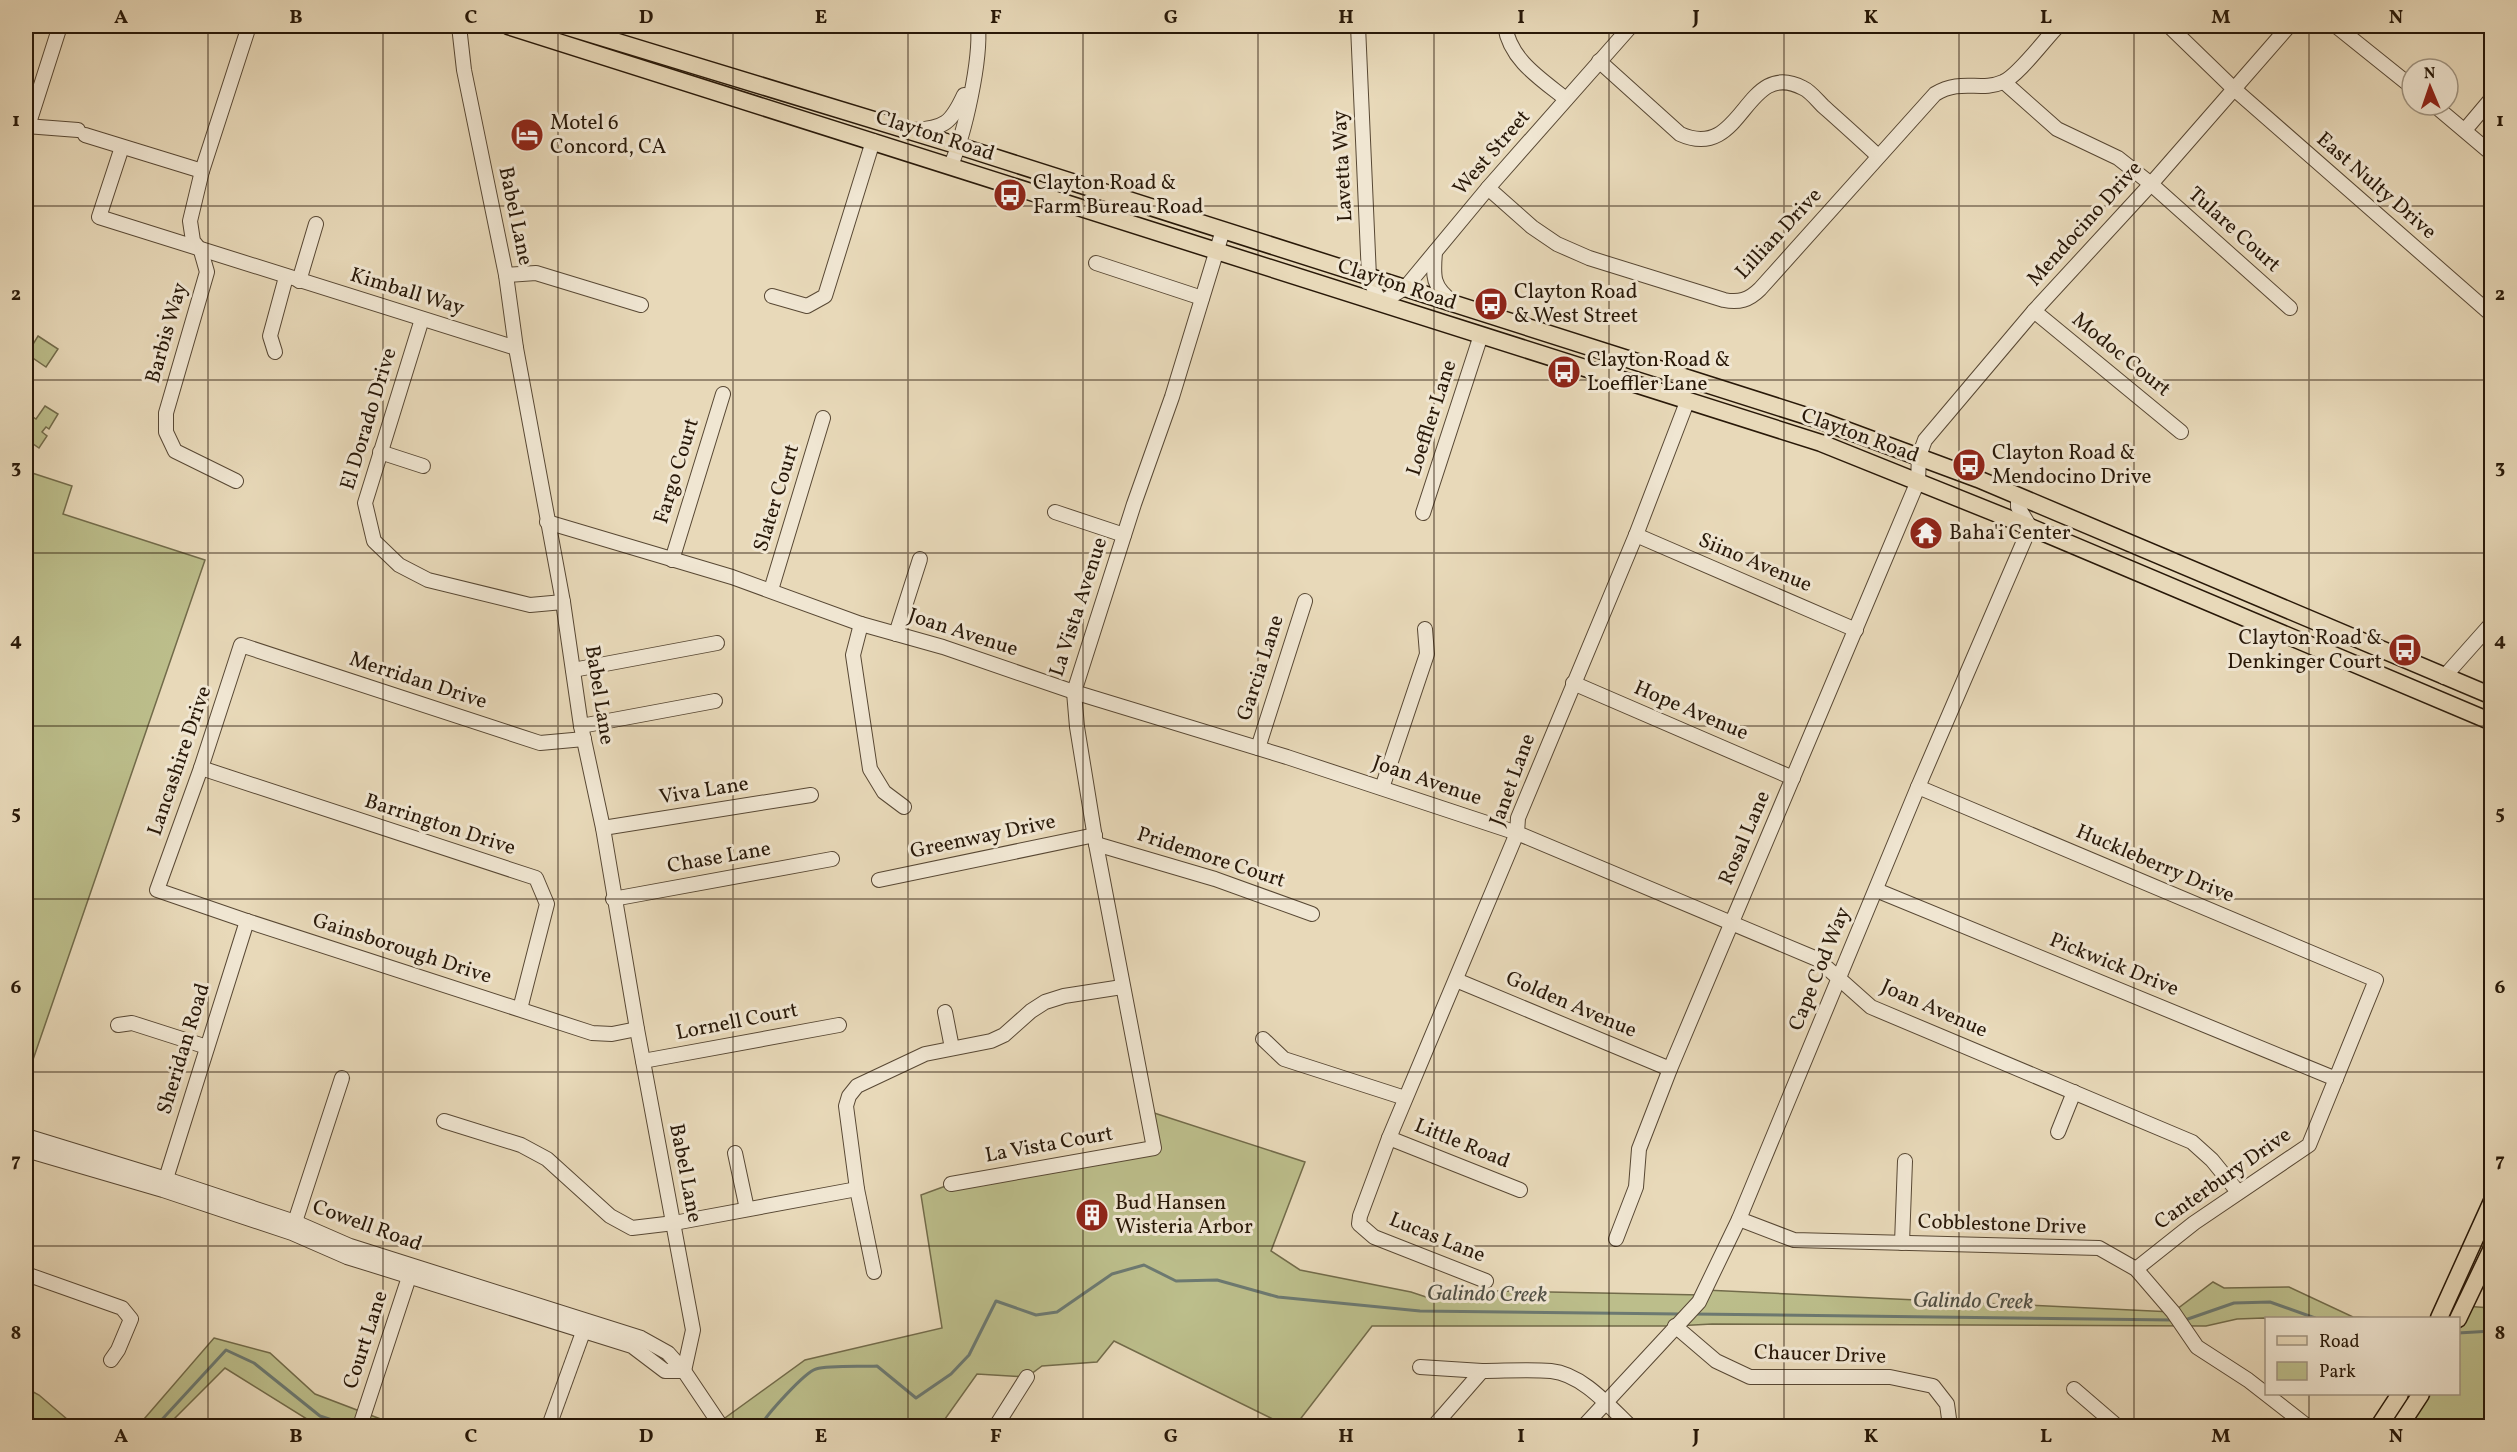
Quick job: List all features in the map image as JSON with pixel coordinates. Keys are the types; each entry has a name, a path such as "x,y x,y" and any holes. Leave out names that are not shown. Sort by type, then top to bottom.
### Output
{"main road":[{"name":"Clayton Road","path":"508,26 1821,443 2030,527 2492,722"},
{"name":"Clayton Road","path":"566,26 959,146 1819,420 1919,456 2018,496 2492,696"},
{"path":"2330,654 2355,652 2428,683 2444,677"},
{"path":"2440,1317 2484,1241 2492,1201"},
{"path":"2459,1317 2492,1248"},
{"path":"2379,1426 2399,1395"},
{"path":"2400,1426 2420,1395"}],"street":[{"path":"60,26 27,126 81,133 202,171"},
{"name":"Barbis Way","path":"236,481 175,451 166,432 166,413 207,272 201,250 193,241 190,221 202,171 249,26"},
{"name":"Babel Lane","path":"459,26 464,70 506,275 516,348 563,602 582,733 603,828 613,898 693,1330 684,1371"},
{"path":"951,165 959,146 979,50 978,26"},
{"name":"Lavetta Way","path":"1358,26 1369,277 1380,303"},
{"path":"1505,26 1512,48 1521,62 1566,99"},
{"name":"West Street","path":"1380,303 1405,288 1488,188 1631,26"},
{"path":"2004,82 2058,26"},
{"name":"East Nulty Drive","path":"2169,26 2233,88 2492,315"},
{"name":"Mendocino Drive","path":"1919,456 1925,440 2034,311 2151,184 2289,26"},
{"path":"2336,26 2400,77"},
{"path":"1599,61 1680,134 1692,139 1706,140 1724,132 1763,88 1775,82 1787,82 1804,88 1878,156"},
{"path":"908,130 934,129 948,123 974,74"},
{"name":"Lillian Drive","path":"1488,188 1557,244 1589,258 1724,300 1743,301 1751,298 1760,290 1935,94 1948,87 1962,84 1989,85 2004,82"},
{"name":"Tulare Court","path":"2004,82 2057,129 2118,158 2151,184 2290,308"},
{"path":"2464,130 2492,98"},
{"path":"2448,117 2492,154"},
{"path":"772,296 807,306 825,296 873,141"},
{"name":"Kimball Way","path":"123,147 99,217 516,348"},
{"path":"275,352 270,336 316,224"},
{"name":"La Vista Avenue","path":"1154,1148 1096,839 1077,727 1074,692 1124,535 1172,397 1223,230"},
{"path":"1332,265 1348,265 1368,252"},
{"path":"1435,252 1434,268 1437,288 1456,304"},
{"path":"1096,263 1202,298"},
{"path":"506,275 536,273 641,305"},
{"name":"Modoc Court","path":"2034,311 2181,432"},
{"name":"El Dorado Drive","path":"422,319 364,503 374,541 399,565 428,580 530,605 563,602"},
{"name":"Loeffler Lane","path":"1423,513 1481,335"},
{"name":"Fargo Court","path":"672,560 723,394"},
{"name":"Janet Lane","path":"1389,1138 1516,833 1518,818 1636,535 1687,402"},
{"name":"Slater Court","path":"771,590 824,418"},
{"path":"380,452 423,466"},
{"name":"Rosal Lane","path":"1617,1239 1636,1187 1639,1149 1918,481 1919,456"},
{"path":"2018,496 2018,507 2030,527"},
{"path":"1055,512 1124,535"},
{"name":"Joan Avenue","path":"547,522 771,590 861,624 1258,748 1516,833 1817,959 1870,1007 2192,1142 2212,1160 2238,1192"},
{"name":"Cape Cod Way","path":"1584,1426 1699,1302 1739,1219 1918,787 2030,527"},
{"name":"Siino Avenue","path":"1636,535 1856,630"},
{"path":"896,634 920,559"},
{"name":"Garcia Lane","path":"1258,748 1305,601"},
{"path":"2444,677 2492,623"},
{"path":"861,624 853,655 870,769 884,792 903,807"},
{"path":"1382,788 1427,654 1425,629"},
{"path":"573,670 717,643"},
{"name":"Merridan Drive","path":"241,645 540,743 582,733"},
{"name":"Lancashire Drive","path":"158,890 241,645"},
{"name":"Hope Avenue","path":"1573,683 1793,778"},
{"path":"582,733 715,701"},
{"name":"Barrington Drive","path":"201,768 536,878 548,904 520,1009"},
{"name":"Huckleberry Drive","path":"1918,787 2376,980"},
{"name":"Viva Lane","path":"603,828 811,795"},
{"name":"Greenway Drive","path":"879,880 1096,839"},
{"name":"Pridemore Court","path":"1096,839 1312,914"},
{"name":"Chase Lane","path":"613,898 832,859"},
{"name":"Gainsborough Drive","path":"158,890 592,1033 612,1034 637,1029"},
{"name":"Pickwick Drive","path":"1876,890 2336,1079"},
{"name":"Sheridan Road","path":"164,1184 247,921"},
{"name":"Golden Avenue","path":"1456,980 1671,1069"},
{"name":"Canterbury Drive","path":"2136,1269 2194,1223 2309,1145 2376,980"},
{"path":"874,1272 857,1189 846,1118 849,1096 857,1086 925,1054 991,1041 1005,1035 1031,1011 1045,1002 1064,996 1122,987"},
{"path":"945,1012 952,1048"},
{"path":"118,1025 132,1023 207,1047"},
{"name":"Lornell Court","path":"643,1061 839,1025"},
{"path":"1263,1039 1284,1059 1405,1098"},
{"path":"294,1227 342,1078"},
{"path":"2058,1132 2074,1092"},
{"path":"444,1121 520,1145 547,1159 610,1216 632,1228 674,1223 857,1189"},
{"name":"Little Road","path":"1389,1138 1520,1190"},
{"name":"Lucas Lane","path":"1389,1138 1359,1224 1374,1237 1486,1281"},
{"name":"Cowell Road","path":"26,1143 164,1184 294,1227 347,1257 411,1272 585,1326 632,1346 665,1371 684,1371"},
{"name":"La Vista Court","path":"951,1184 1154,1148"},
{"path":"735,1153 747,1209"},
{"path":"1902,1243 1905,1161"},
{"name":"Cobblestone Drive","path":"1739,1219 1794,1240 2099,1248 2136,1269 2173,1312 2197,1347 2248,1380 2265,1394"},
{"name":"Court Lane","path":"362,1420 411,1272"},
{"path":"26,1274 122,1308 132,1319 111,1360"},
{"path":"549,1426 585,1326"},
{"name":"Chaucer Drive","path":"1675,1326 1716,1361 1750,1377 1890,1377 1933,1386 1947,1404 1950,1426"},
{"path":"1420,1367 1482,1371 1553,1371 1577,1381 1630,1426"},
{"path":"684,1371 721,1426"},
{"path":"1434,1426 1482,1371"},
{"path":"996,1426 1027,1377"},
{"path":"2074,1389 2117,1426"},
{"name":"Cobblestone Drive","path":"2266,1395 2302,1425"}],"green space":[{"path":"38,336 58,349 46,367 27,354"},
{"path":"45,406 58,414 49,429 46,427 42,432 47,436 39,448 26,439 26,422 30,415 36,419"},
{"path":"26,471 72,486 63,514 205,560 26,1080"},
{"path":"1148,1111 1305,1162 1271,1251 1300,1270 1411,1292 1432,1299 1497,1291 1702,1295 1705,1290 2173,1312 2213,1282 2224,1288 2289,1287 2353,1317 2265,1317 2237,1319 2206,1326 1712,1324 1372,1326 1295,1426 1287,1426 1114,1341 1097,1362 1042,1366 1027,1377 977,1374 940,1426 721,1426 718,1423 805,1360 942,1328 921,1195 951,1184 1154,1148"},
{"path":"2464,1306 2491,1308 2491,1426 2423,1426 2406,1417 2420,1395 2460,1395 2460,1317"},
{"path":"214,1338 270,1353 315,1394 399,1426 318,1426 225,1368 167,1426 138,1426"},
{"path":"26,1388 39,1395 75,1426 26,1426"}],"waterway":[{"name":"Galindo Creek","path":"761,1426 786,1395 816,1369 877,1366 916,1398 951,1374 969,1355 996,1301 1036,1315 1057,1312 1112,1274 1144,1265 1176,1281 1217,1280 1278,1297 1420,1311 1680,1314"},
{"name":"Galindo Creek","path":"2185,1320 2234,1303 2270,1302 2312,1317"},
{"name":"Galindo Creek","path":"1693,1314 2172,1320"},
{"name":"Galindo Creek","path":"2460,1333 2492,1331"},
{"name":"Galindo Creek","path":"156,1426 226,1350 254,1363 320,1416 350,1426"},
{"name":"Galindo Creek","path":"26,1413 42,1426"}],"place":[{"name":"Motel 6 Concord, CA","path":"527,135"},
{"name":"Clayton Road & Farm Bureau Road","path":"1010,195"},
{"name":"Clayton Road & West Street","path":"1491,304"},
{"name":"Clayton Road & Loeffler Lane","path":"1564,372"},
{"name":"Clayton Road & Mendocino Drive","path":"1969,465"},
{"name":"Baha'i Center","path":"1926,533"},
{"name":"Clayton Road & Denkinger Court","path":"2405,650"},
{"name":"Bud Hansen Wisteria Arbor","path":"1092,1215"}]}
